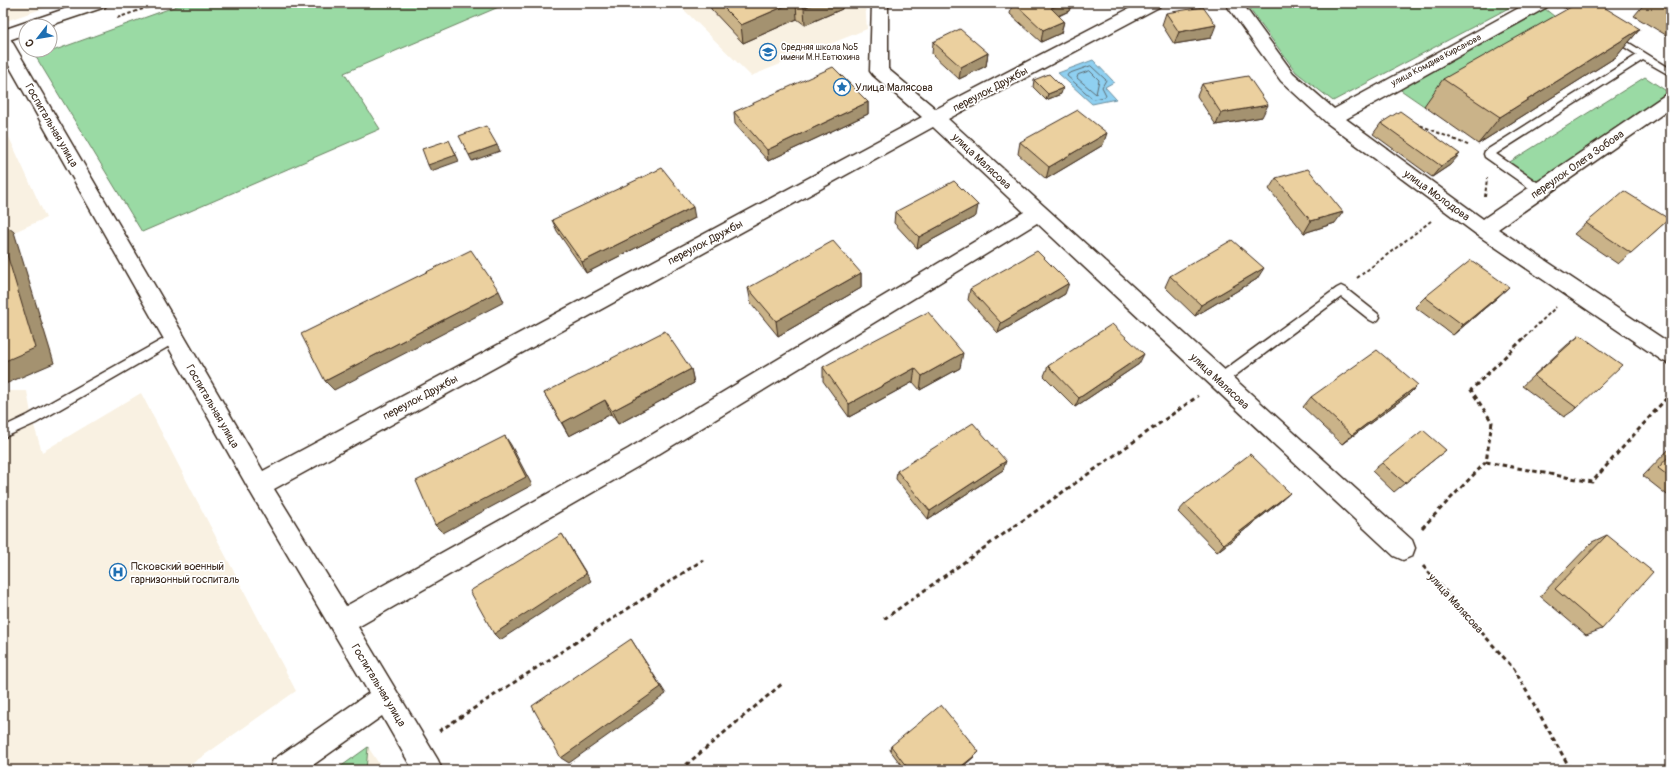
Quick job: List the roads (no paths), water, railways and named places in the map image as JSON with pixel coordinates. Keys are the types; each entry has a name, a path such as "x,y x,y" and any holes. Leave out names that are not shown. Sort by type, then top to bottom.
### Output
{"street":[{"path":"54,18 98,3"},
{"name":"улица Малясова","path":"880,3 879,71 934,118 1403,548"},
{"name":"переулок Дружбы","path":"258,485 934,118 1153,3"},
{"name":"улица Молодова","path":"1233,3 1287,77 1333,118 1483,229 1671,355"},
{"name":"улица Комдива Кирсанова","path":"1333,118 1392,84 1541,3"},
{"path":"3,36 18,31"},
{"name":"Госпитальная улица","path":"3,40 258,485 386,697 428,770"},
{"name":"переулок Олега Зобова","path":"1483,229 1671,99"},
{"path":"341,623 636,456 1038,213"},
{"path":"283,770 386,697"}],"lane":[{"path":"1563,3 1594,23"},
{"path":"1606,31 1671,73"},
{"path":"1540,190 1489,154 1644,55"},
{"path":"1220,380 1341,291 1374,317"},
{"path":"3,434 174,338"}],"water":[{"path":"1093,60 1114,82 1105,87 1116,99 1092,104 1058,73"}],"place":[{"name":"Средняя школа №5 имени М.Н.Евтюхина","path":"768,52"},
{"name":"Улица Малясова","path":"842,87"},
{"name":"Псковский военный гарнизонный госпиталь","path":"118,572"}]}
